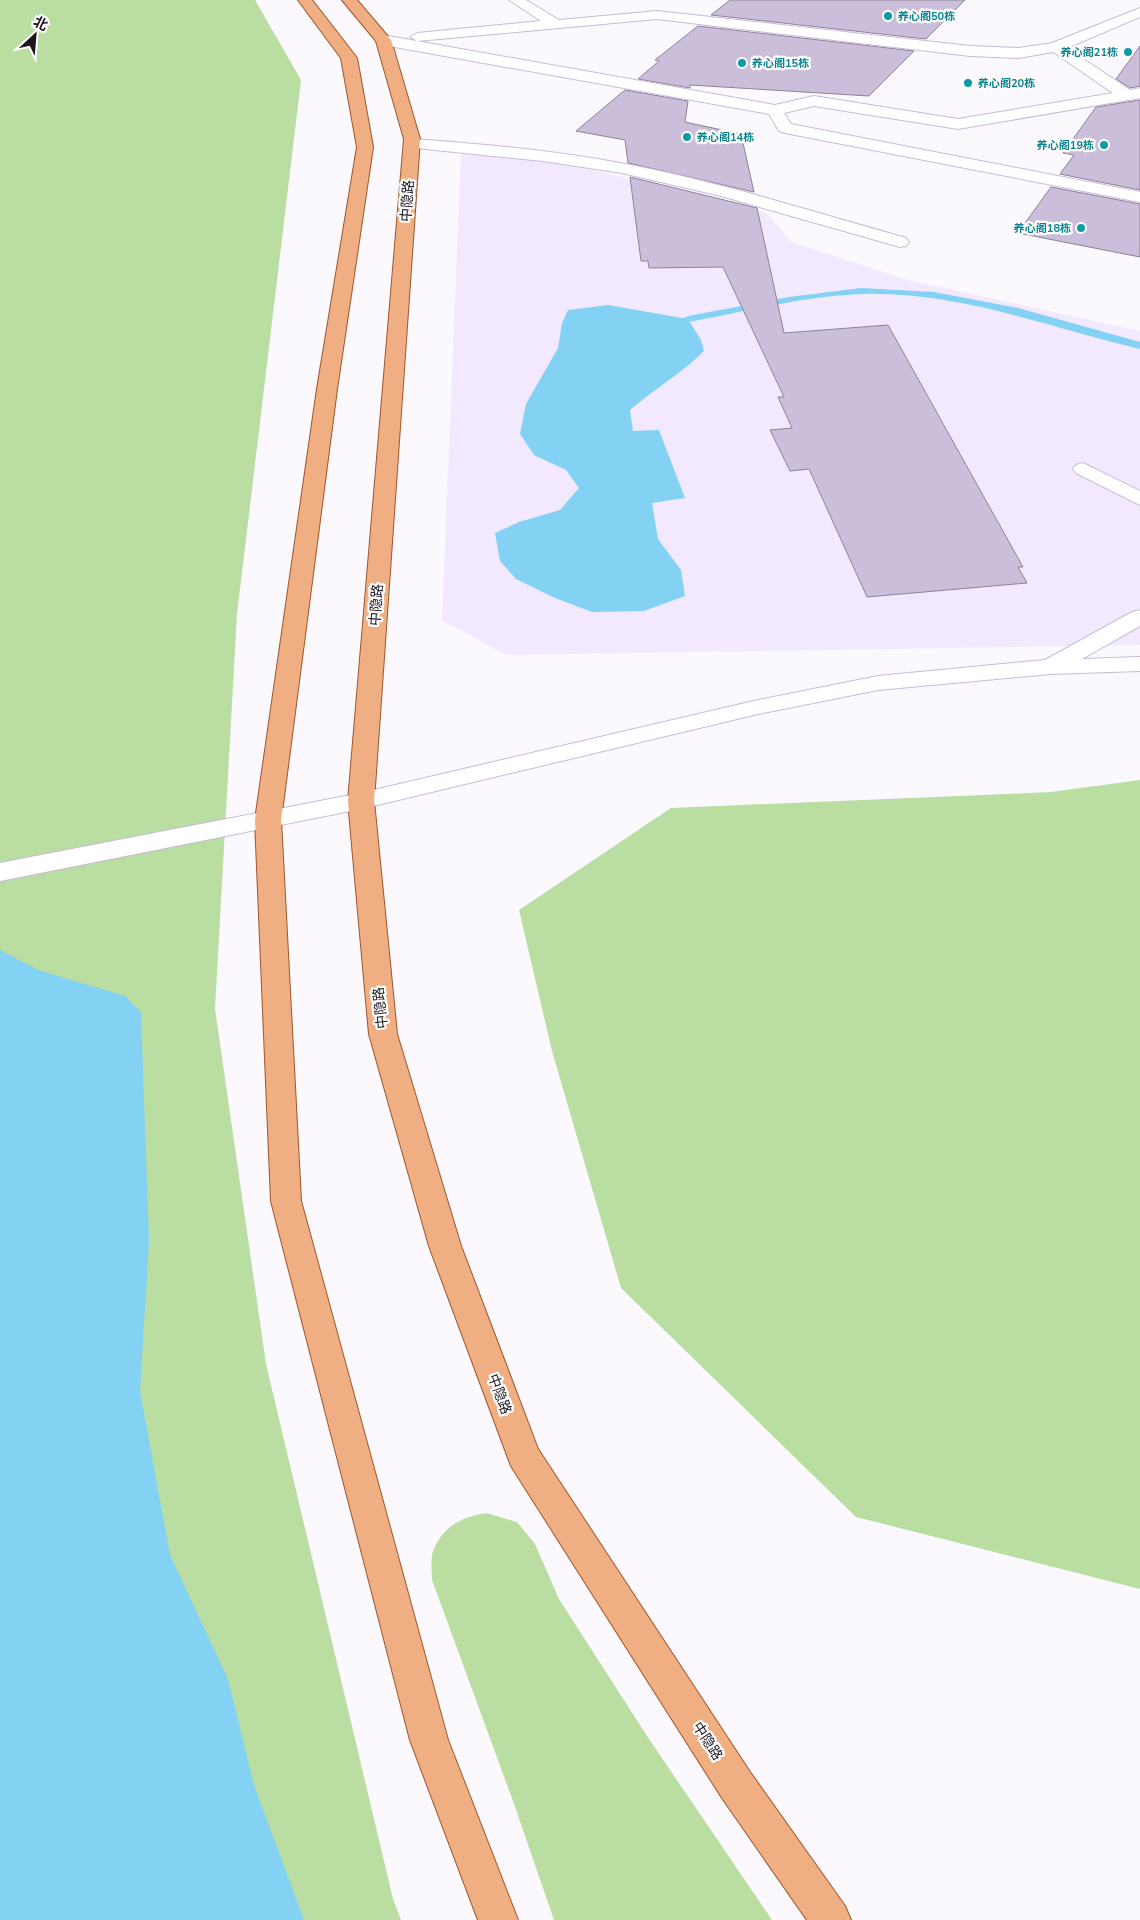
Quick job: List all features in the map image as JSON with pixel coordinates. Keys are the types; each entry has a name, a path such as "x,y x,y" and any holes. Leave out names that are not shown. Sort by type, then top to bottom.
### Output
{"main road":[{"path":"305,0 349,58 365,146 327,389 268,820 286,1201 429,1740 498,1920"},
{"name":"中隐路","path":"349,0 383,40 412,144 361,801 382,1034 444,1246 523,1456 736,1785 831,1920"}],"street":[{"path":"516,0 556,24"},
{"path":"383,40 657,15 766,30 970,51 1018,53 1056,46 1140,12"},
{"path":"383,40 775,110 814,101 958,124 1134,94"},
{"path":"1056,46 1134,94"},
{"path":"775,110 786,128 1140,196"},
{"path":"958,124 970,137"},
{"path":"412,144 512,151 623,168 728,194 900,242"},
{"path":"982,150 999,169"},
{"path":"1083,469 1140,499"},
{"path":"1051,667 1140,617"},
{"path":"0,872 361,801 758,707 878,683 1051,667 1140,664"}],"shaded area":[{"path":"461,152 589,169 767,213 791,242 908,280 1140,331 1140,645 506,655 442,620"}],"green space":[{"path":"0,0 255,0 301,80 237,614 215,1009 266,1364 393,1899 401,1920 0,1920"},
{"path":"1140,780 1140,1589 856,1517 621,1288 552,1051 519,910 671,808 1051,792"},
{"path":"486,1513 517,1522 535,1544 559,1599 649,1739 772,1920 554,1920 513,1801 432,1580 433,1552 443,1534 462,1520"}],"water":[{"path":"608,305 688,319 701,340 704,351 630,410 633,431 659,430 685,498 652,503 658,539 681,570 685,596 644,611 592,612 555,598 516,579 500,561 495,533 519,522 560,510 579,488 566,470 534,455 520,434 526,404 558,348 562,323 568,310"},
{"path":"0,950 38,970 125,996 141,1012 149,1242 140,1391 170,1555 228,1679 254,1785 304,1920 0,1920"}],"building":[{"path":"730,0 965,0 926,39 711,15"},
{"path":"698,26 914,51 869,96 690,85 690,88 638,79 659,61 655,60"},
{"path":"1140,46 1140,86 1130,88 1116,79"},
{"path":"625,90 688,101 685,122 741,134 754,192 628,163 625,140 576,131"},
{"path":"1140,100 1140,190 1060,174 1074,155 1063,153 1096,107"},
{"path":"630,177 757,208 784,333 888,325 1023,567 1018,567 1027,583 867,597 809,469 790,471 770,430 792,428 778,397 784,397 723,267 649,268 648,261 641,261"},
{"name":"养心阁18栋","path":"1051,187 1140,204 1140,257 1018,233"}],"waterway":[{"path":"688,319 789,300 861,291 934,295 1018,311 1140,346"}],"place":[{"name":"养心阁50栋","path":"888,16"},
{"name":"养心阁21栋","path":"1128,52"},
{"name":"养心阁15栋","path":"742,63"},
{"name":"养心阁20栋","path":"968,83"},
{"name":"养心阁14栋","path":"687,137"},
{"name":"养心阁19栋","path":"1104,145"},
{"name":"养心阁18栋","path":"1081,228"}]}
